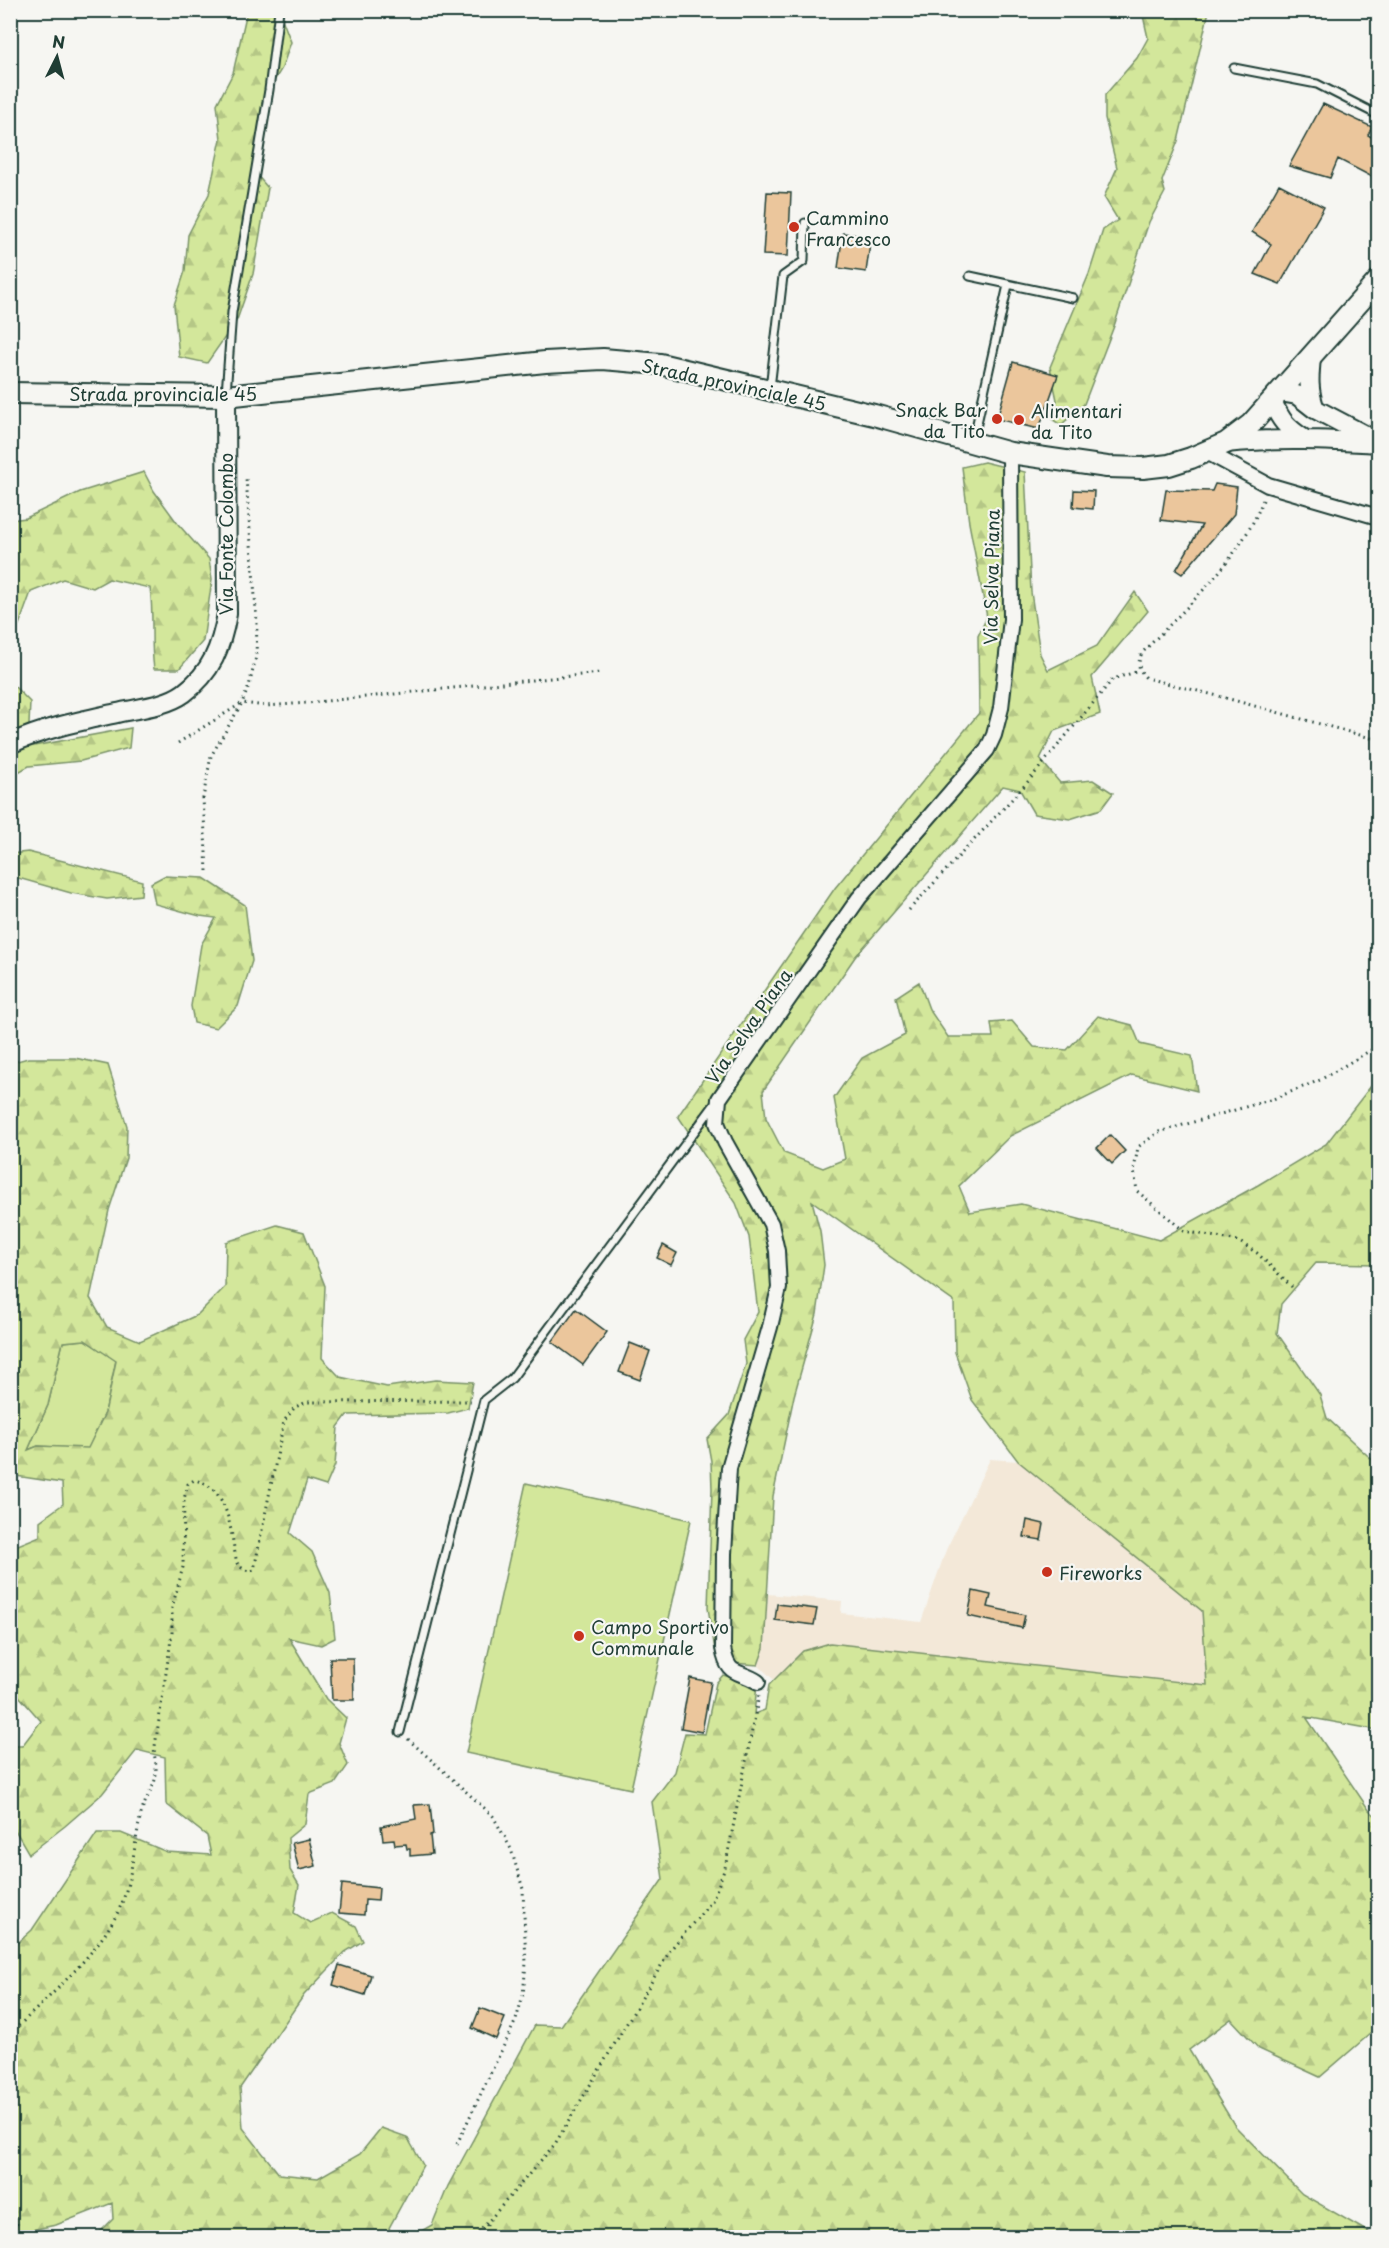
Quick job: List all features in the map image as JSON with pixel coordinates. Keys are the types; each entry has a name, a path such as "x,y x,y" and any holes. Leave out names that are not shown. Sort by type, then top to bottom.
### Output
{"main road":[{"name":"Strada provinciale 45","path":"10,393 226,396 545,362 603,359 660,364 874,415 1010,453 1107,467 1143,468 1169,465 1207,452 1226,443 1251,424 1378,281"}],"street":[{"path":"1311,358 1308,380 1315,409"},
{"name":"Via Fonte Colombo","path":"10,744 65,724 166,702 183,693 211,663 222,642 227,614 226,396"},
{"path":"1304,439 1288,429 1280,419 1276,396 1297,396 1315,409 1378,443"},
{"path":"1226,443 1267,439 1304,439 1378,443"},
{"path":"1207,452 1268,485 1378,517"},
{"name":"Via Selva Piana","path":"757,1681 735,1673 725,1662 723,1648 724,1554 729,1468 779,1288 777,1251 771,1224 725,1142 717,1123 718,1099 859,898 987,750 994,735 1001,708 1011,619 1010,453"}],"lane":[{"path":"226,396 232,312 269,90 279,10"},
{"path":"1234,68 1317,84 1378,115"},
{"path":"769,390 783,276 804,261 806,223"},
{"path":"970,276 1073,298"},
{"path":"973,443 1008,285"},
{"path":"400,1732 484,1400 512,1378 718,1099"}],"path":[{"path":"1268,485 1246,537 1206,586 1142,653 1138,662 1139,671 1146,678 1378,740"},
{"path":"909,910 1026,784 1113,679 1139,671"},
{"path":"178,743 243,703 266,706 307,704 600,672"},
{"path":"1378,905 1373,909 1371,916 1378,927"},
{"path":"1292,1287 1248,1247 1238,1241 1184,1230 1137,1191 1134,1170 1138,1146 1159,1132 1273,1099 1320,1080 1371,1050 1378,1041"},
{"path":"10,2034 80,1965 117,1914 126,1894 142,1811 153,1787 157,1770 153,1753 172,1633 172,1608 183,1567 184,1499 188,1484 194,1480 209,1485 222,1499 229,1518 237,1563 242,1569 254,1570 284,1421 295,1407 307,1402 484,1400"},
{"path":"474,2238 555,2144 671,1949 712,1901 725,1868 760,1692 757,1681"},
{"path":"400,1732 492,1816 512,1849 523,1889 526,1963 524,1995 516,2020 455,2148"},
{"path":"10,2207 17,2224 10,2233"},
{"path":"486,2238 487,2223"}],"shaded area":[{"name":"Fireworks","path":"990,1459 1018,1461 1202,1611 1207,1685 830,1643 803,1651 774,1680 758,1665 764,1648 768,1594 842,1601 841,1613 921,1622 946,1550"}],"green space":[{"path":"247,11 279,11 291,42 282,68 266,94 256,174 268,188 253,274 237,320 207,363 179,357 174,305 185,271 188,235 209,194 221,139 217,104 233,73"},
{"path":"1142,11 1209,11 1178,141 1162,181 1165,192 1149,222 1114,326 1084,404 1061,425 1053,420 1057,400 1050,367 1089,274 1103,230 1118,220 1104,197 1117,168 1105,118 1105,95 1137,58 1148,38"},
{"path":"984,462 1025,472 1031,592 1040,654 1048,670 1097,646 1135,592 1148,611 1092,677 1100,714 1054,731 1040,759 1060,783 1093,780 1113,793 1101,809 1070,819 1034,814 1020,790 1003,786 855,957 763,1091 766,1118 784,1153 823,1168 845,1159 834,1098 862,1058 905,1035 896,997 919,982 929,1009 948,1037 993,1037 991,1023 1012,1021 1034,1047 1067,1050 1098,1016 1132,1025 1140,1044 1192,1056 1197,1091 1132,1075 1010,1136 959,1186 970,1212 1021,1204 1159,1240 1326,1144 1378,1077 1378,1264 1316,1263 1281,1304 1277,1333 1320,1395 1327,1418 1378,1465 1378,1730 1306,1717 1369,1810 1378,1818 1378,2027 1320,2077 1259,2049 1231,2019 1189,2050 1235,2126 1302,2194 1377,2237 409,2238 432,2225 448,2186 535,2025 561,2026 663,1879 652,1802 675,1772 685,1733 705,1734 716,1683 723,1675 757,1685 754,1714 765,1710 769,1685 803,1651 830,1643 1207,1685 1202,1611 1018,1461 972,1400 955,1352 954,1302 812,1201 820,1231 824,1265 817,1314 794,1396 773,1496 764,1648 758,1665 733,1663 715,1650 708,1608 712,1489 707,1439 729,1415 746,1364 743,1340 758,1312 749,1237 736,1203 678,1116 835,888 979,713 978,636 987,617 969,523 962,467"},
{"path":"144,472 154,491 178,524 209,559 212,580 203,641 179,669 154,669 150,588 109,579 93,588 63,579 31,592 19,625 11,628 11,520 26,518 80,492"},
{"path":"10,682 30,702 28,747 131,728 129,748 81,761 29,766 11,776"},
{"path":"28,852 142,881 141,895 107,899 71,893 11,876 11,854"},
{"path":"164,876 204,878 245,905 252,961 238,1006 216,1028 194,1023 191,1006 201,945 216,918 155,904 151,883"},
{"path":"28,1058 75,1058 108,1065 127,1126 126,1158 109,1210 90,1298 107,1327 140,1341 197,1315 225,1287 226,1242 277,1225 304,1232 325,1286 322,1358 340,1377 387,1387 435,1380 473,1382 468,1408 448,1413 347,1415 338,1427 335,1465 326,1486 307,1480 290,1533 312,1552 330,1593 335,1638 321,1645 289,1638 326,1699 346,1718 339,1743 348,1765 335,1784 309,1794 305,1824 288,1838 290,1870 299,1885 294,1913 310,1923 332,1913 356,1926 363,1941 345,1952 304,1995 240,2088 243,2128 279,2174 318,2178 360,2154 381,2128 407,2137 423,2165 389,2228 394,2237 95,2237 113,2219 112,2203 56,2225 11,2234 11,1949 32,1930 97,1833 121,1833 167,1852 211,1855 207,1836 166,1804 165,1757 137,1750 102,1794 29,1854 11,1823 11,1746 22,1746 41,1721 11,1687 11,1554 13,1547 40,1536 40,1521 63,1504 62,1483 16,1476 11,1479 10,1063","holes":["85,1340 116,1361 105,1413 88,1448 38,1446 28,1450 48,1405 63,1342"]},
{"path":"85,1340 116,1360 105,1413 88,1449 38,1446 28,1450 48,1405 63,1342"},
{"name":"Campo Sportivo Communale","path":"526,1483 691,1520 631,1789 466,1753"}],"building":[{"path":"1323,104 1372,127 1368,135 1378,141 1378,180 1338,159 1330,178 1289,166"},
{"path":"1279,184 1324,207 1280,284 1255,274 1271,244 1252,232"},
{"path":"767,192 791,193 788,256 763,255"},
{"path":"843,233 871,237 866,272 838,268"},
{"path":"1013,362 1058,375 1039,429 997,419"},
{"path":"1215,484 1237,487 1234,514 1182,574 1176,570 1202,525 1161,520 1166,490 1212,491"},
{"path":"1074,490 1094,491 1093,509 1073,507"},
{"path":"1110,1135 1125,1151 1112,1164 1097,1148"},
{"path":"663,1245 677,1253 671,1265 657,1258"},
{"path":"576,1309 607,1332 583,1365 552,1342"},
{"path":"630,1343 650,1351 640,1380 619,1372"},
{"path":"1027,1520 1044,1524 1041,1540 1024,1537"},
{"path":"973,1591 991,1595 988,1607 1025,1615 1022,1628 968,1616"},
{"path":"777,1604 817,1609 814,1625 775,1620"},
{"path":"330,1658 353,1658 354,1700 332,1700"},
{"path":"690,1678 711,1682 702,1732 681,1728"},
{"path":"430,1804 432,1854 410,1856 410,1849 407,1849 406,1844 395,1845 394,1839 383,1840 381,1826 416,1819 414,1805"},
{"path":"309,1839 316,1866 299,1870 292,1843"},
{"path":"342,1884 379,1888 378,1901 365,1900 364,1915 339,1913"},
{"path":"339,1965 371,1975 365,1995 333,1985"},
{"path":"480,2008 505,2018 496,2039 472,2028"}],"place":[{"name":"Cammino Francesco","path":"794,227"},
{"name":"Snack Bar da Tito","path":"997,419"},
{"name":"Alimentari da Tito","path":"1019,420"},
{"name":"Fireworks","path":"1047,1572"},
{"name":"Campo Sportivo Communale","path":"579,1636"}]}
